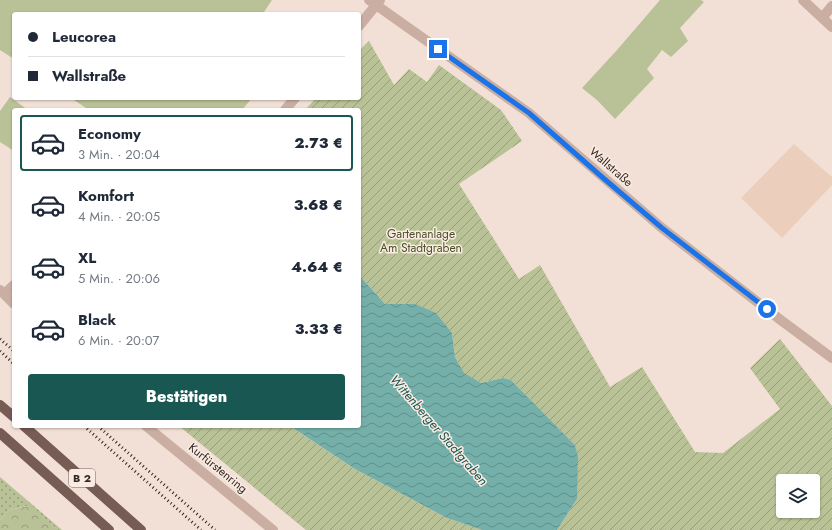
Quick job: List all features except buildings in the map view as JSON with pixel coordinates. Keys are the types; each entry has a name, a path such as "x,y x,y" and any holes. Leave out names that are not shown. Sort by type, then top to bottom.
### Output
{"main road":[{"path":"0,405 12,415"},
{"name":"B 2","path":"26,428 141,530"},
{"name":"B 2","path":"0,433 109,530"}],"street":[{"path":"803,0 832,27"},
{"path":"361,23 375,2"},
{"name":"Wallstraße","path":"375,2 529,113 662,228 832,358"},
{"path":"822,18 832,6"},
{"path":"287,108 293,100"},
{"path":"12,286 2,292 12,302"},
{"name":"Kurfürstenring","path":"148,428 273,530"}],"green space":[{"path":"0,0 272,0 264,12 12,12 12,58 0,50"},
{"path":"660,0 701,0 704,2 680,28 688,41 671,57 662,50 647,69 654,78 615,119 597,100 582,88"},
{"name":"Gartenanlage Am Stadtgraben","path":"369,41 394,85 409,69 427,82 439,65 501,110 522,141 459,184 519,279 540,265 610,387 642,367 695,452 723,453 780,409 750,368 780,339 832,406 832,530 557,530 577,499 575,445 511,380 503,378 481,383 464,374 455,357 452,333 415,304 385,304 361,277 361,108 307,108 314,100 361,100 361,49"},
{"path":"10,97 12,100 25,108 12,108 12,150 0,142 0,111"},
{"path":"74,100 250,100 244,108 86,108"},
{"path":"181,428 293,428 355,469 447,518 482,530 306,530"},
{"path":"0,477 62,530 58,530 27,506 9,510 0,520"},
{"path":"28,506 58,530 0,530 0,520 9,510"}],"shaded area":[{"path":"794,144 832,177 832,185 782,238 741,198"}],"water":[{"name":"Wittenberger Stadtgraben","path":"361,277 385,304 415,304 436,313 452,333 455,357 464,373 481,383 503,378 511,380 575,445 578,457 577,499 557,530 482,530 447,518 355,469 293,428 361,428"}],"railway":[{"path":"0,339 12,349"},
{"path":"0,351 12,362"},
{"path":"86,428 201,530"},
{"path":"100,428 215,530"}],"route":[{"path":"438,49 529,113 662,228 767,309"}]}
